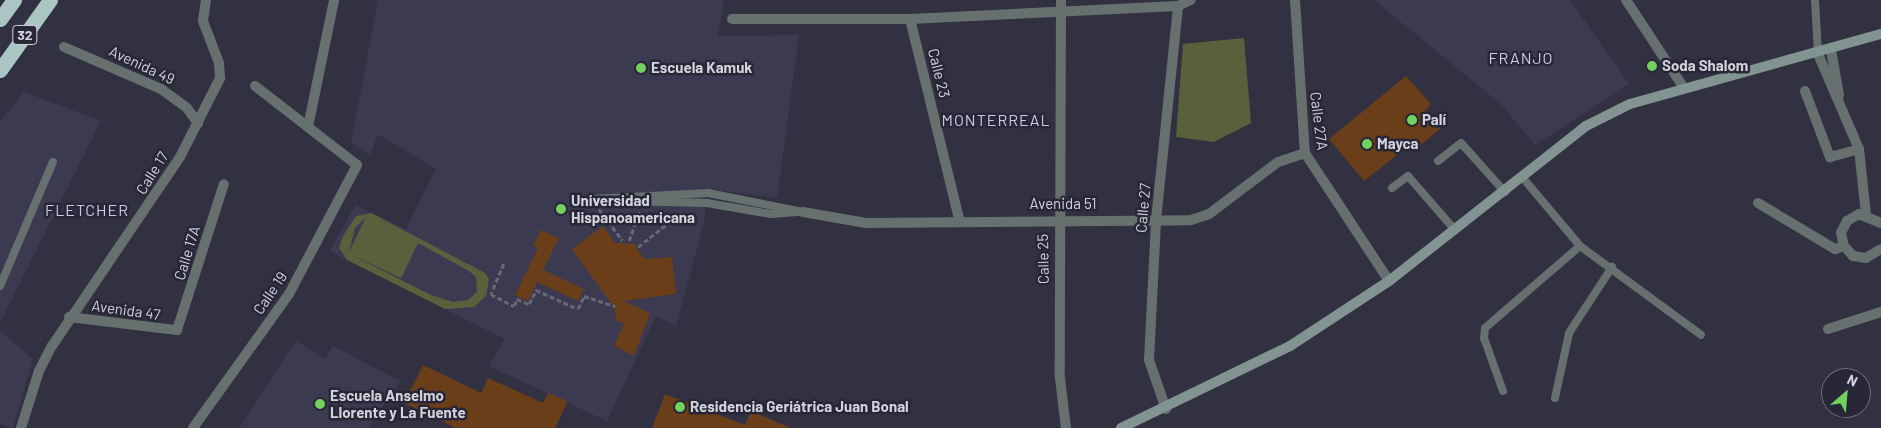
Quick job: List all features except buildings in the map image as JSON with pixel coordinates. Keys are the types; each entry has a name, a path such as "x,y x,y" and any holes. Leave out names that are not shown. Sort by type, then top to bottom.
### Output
{"highway":[{"name":"32","path":"0,19 14,0"},
{"name":"32","path":"0,70 50,0"}],"main road":[{"path":"1121,428 1166,409 1290,346 1390,281 1523,178 1586,126 1630,104 1684,88 1818,54 1881,34"}],"street":[{"name":"Calle 17","path":"22,428 38,371 69,317 132,234 198,123 220,78 219,63 203,21 206,0"},
{"path":"255,86 308,127 334,0"},
{"name":"Calle 25","path":"1061,0 1058,218 1060,378 1066,428"},
{"path":"732,19 910,19 1178,6 1191,0"},
{"name":"Calle 27A","path":"1295,0 1305,153 1390,281"},
{"path":"1626,0 1684,88"},
{"name":"Calle 27","path":"1166,409 1149,360 1156,220 1178,6"},
{"name":"Calle 23","path":"910,19 960,222"},
{"name":"Avenida 49","path":"64,47 161,89 187,108 198,123"},
{"path":"1831,50 1839,95"},
{"path":"1818,54 1839,95 1859,148 1866,214"},
{"path":"1805,91 1830,157 1859,148"},
{"name":"Calle 19","path":"193,428 290,294 357,165 308,127"},
{"name":"Avenida 51","path":"803,212 866,223 1058,218 1156,220 1209,214 1278,162 1305,153"},
{"name":"Calle 17A","path":"177,330 224,184"},
{"path":"1758,203 1835,249 1844,246"},
{"path":"1866,214 1881,223"},
{"path":"1866,214 1847,221 1841,233 1844,246 1859,258 1877,259 1881,249"},
{"path":"1828,329 1881,312"},
{"name":"Avenida 47","path":"69,317 177,330"}],"lane":[{"path":"1815,0 1818,54"},
{"path":"1438,161 1460,143 1505,192"},
{"path":"0,286 53,162"},
{"path":"1392,188 1408,176 1455,230"},
{"path":"1523,178 1580,246 1612,266 1701,335"},
{"name":"Avenida 51","path":"592,199 708,192 803,212"},
{"name":"Avenida 51","path":"592,199 640,202 695,202 751,211 803,212"},
{"path":"751,211 752,201"},
{"path":"1503,391 1484,338 1485,328 1580,246"},
{"path":"1555,398 1569,333 1612,266"}],"path":[{"path":"592,199 622,240"},
{"path":"629,241 640,202"},
{"path":"638,247 695,202"},
{"path":"504,264 491,294 514,306 517,299 529,304 536,290 578,309 584,296 615,306"}],"shaded area":[{"name":"Universidad Hispanoamericana","path":"378,0 724,0 718,36 799,35 777,198 708,189 704,223 676,326 656,316 607,421 489,366 505,339 329,251 356,205 406,229 436,169 378,134 370,155 351,143"},
{"path":"1374,0 1570,0 1629,84 1535,145 1501,104"},
{"path":"24,92 101,121 0,323 0,122"},
{"path":"0,331 33,359 13,428 0,424"},
{"name":"Escuela Anselmo Llorente y La Fuente","path":"296,341 325,359 333,346 400,381 369,428 239,428"}],"green space":[{"path":"1244,38 1251,123 1214,142 1176,137 1183,44"},
{"path":"371,213 485,273 489,279 486,296 474,307 445,309 347,260 339,248 343,236 356,216","holes":["365,219 349,252 355,228","418,243 469,271 476,277 477,292 468,300 453,302 431,295 350,254 401,278"]}],"place":[{"name":"Soda Shalom","path":"1652,66"},
{"name":"Escuela Kamuk","path":"641,68"},
{"name":"Palí","path":"1412,120"},
{"name":"Mayca","path":"1367,144"},
{"name":"Universidad Hispanoamericana","path":"561,209"},
{"name":"Escuela Anselmo Llorente y La Fuente","path":"320,404"},
{"name":"Residencia Geriátrica Juan Bonal","path":"680,407"}],"district":[{"name":"FRANJO","path":"1521,58"},
{"name":"MONTERREAL","path":"996,120"},
{"name":"FLETCHER","path":"87,210"}]}
